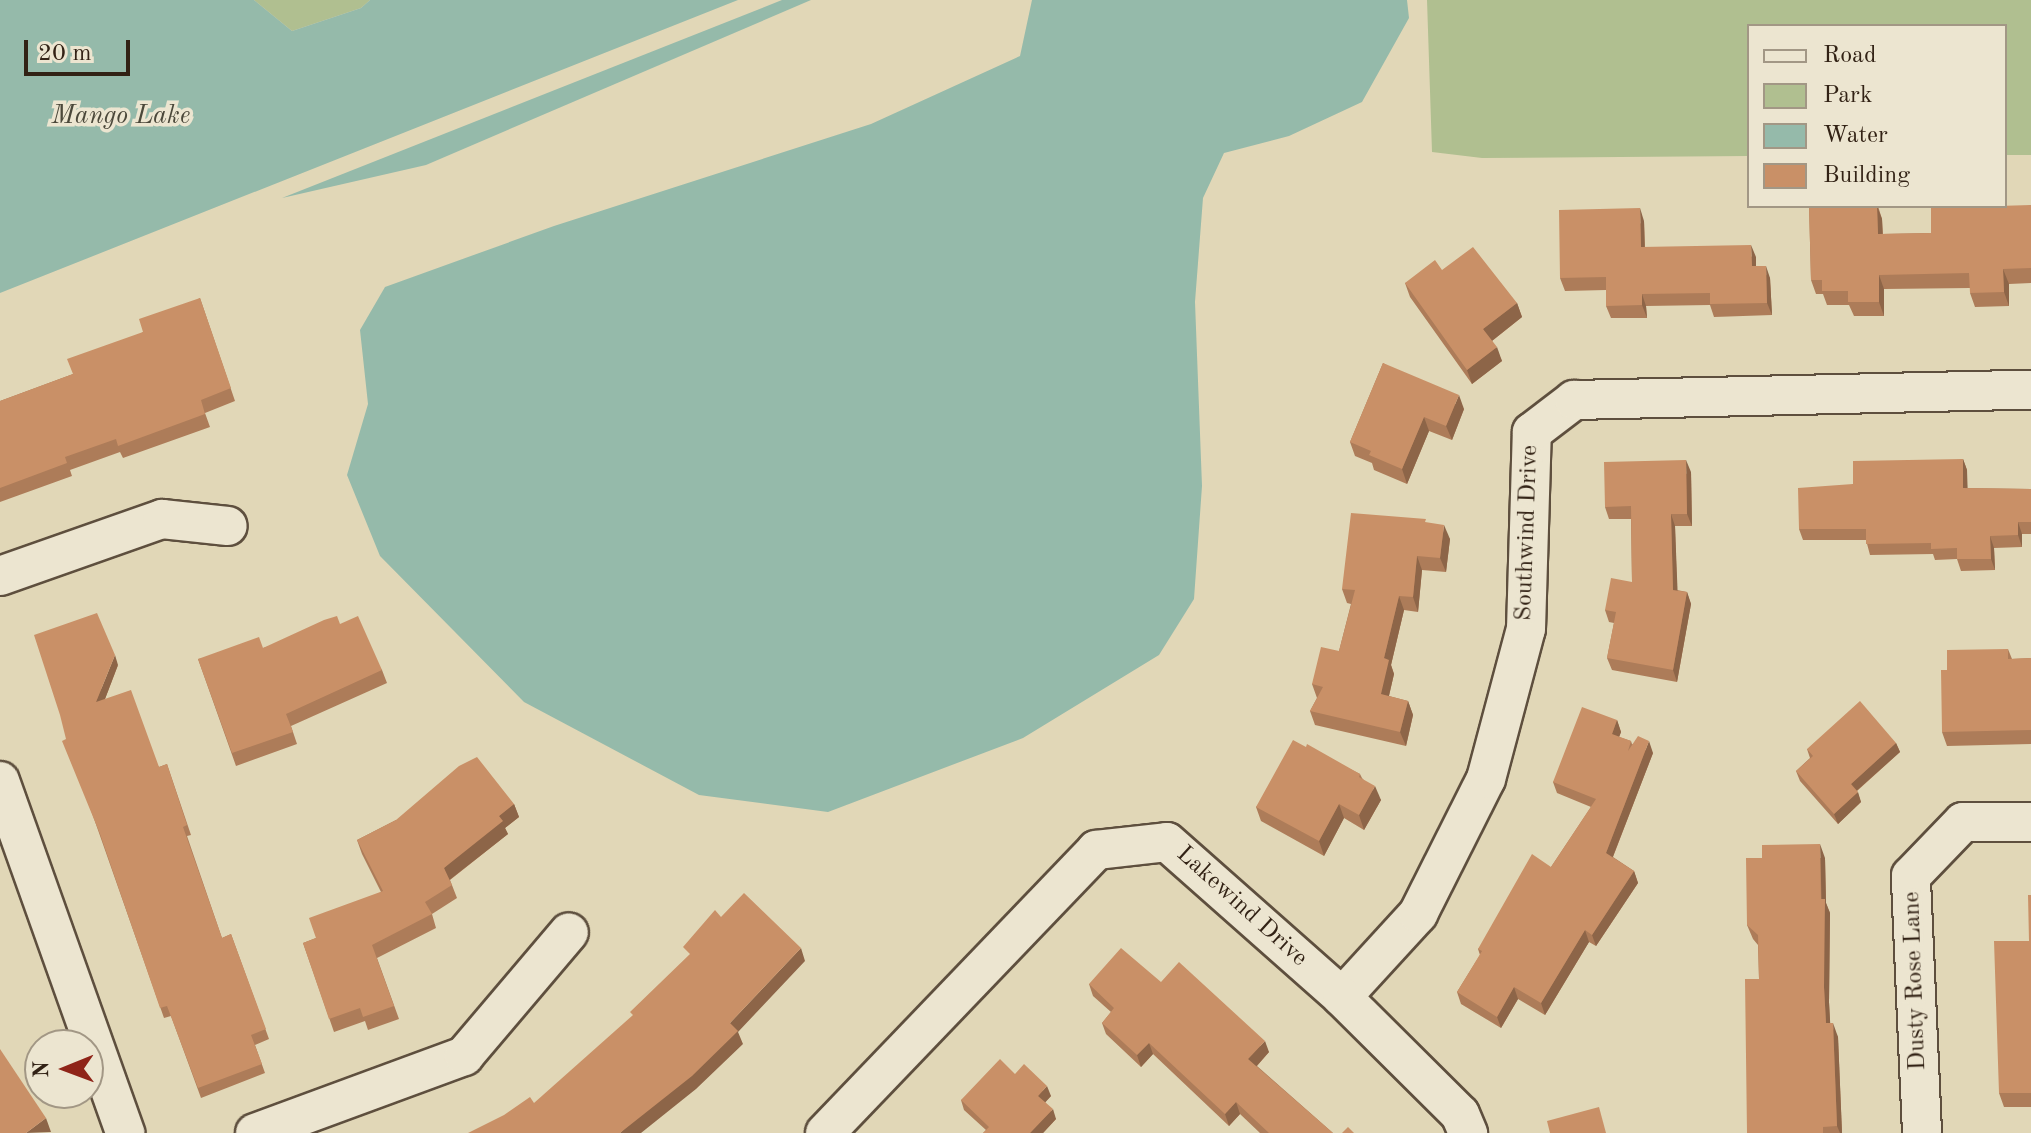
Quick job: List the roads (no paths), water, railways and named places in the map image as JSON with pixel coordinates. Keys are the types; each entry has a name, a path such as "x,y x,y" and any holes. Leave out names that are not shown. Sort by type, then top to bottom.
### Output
{"street":[{"name":"Southwind Drive","path":"1342,997 1418,914 1486,779 1526,629 1532,432 1574,400 2031,390"},
{"path":"0,576 162,519 228,526"},
{"path":"0,781 125,1133"},
{"name":"Dusty Rose Lane","path":"1922,1133 1911,876 1963,822 2031,822"},
{"name":"Lakewind Drive","path":"833,1130 1096,850 1167,842 1342,997 1460,1114 1468,1133"},
{"path":"255,1133 464,1056 569,932"}],"water":[{"name":"Mango Lake","path":"0,0 254,0 292,31 361,8 370,0 738,0 0,293"},
{"path":"782,0 811,0 426,165 282,198"},
{"path":"1032,0 1407,0 1409,18 1362,102 1289,136 1224,153 1203,198 1195,302 1202,486 1194,599 1159,655 1023,738 828,812 699,795 524,702 380,556 347,475 368,404 360,330 385,287 554,226 871,124 1020,56"}]}
